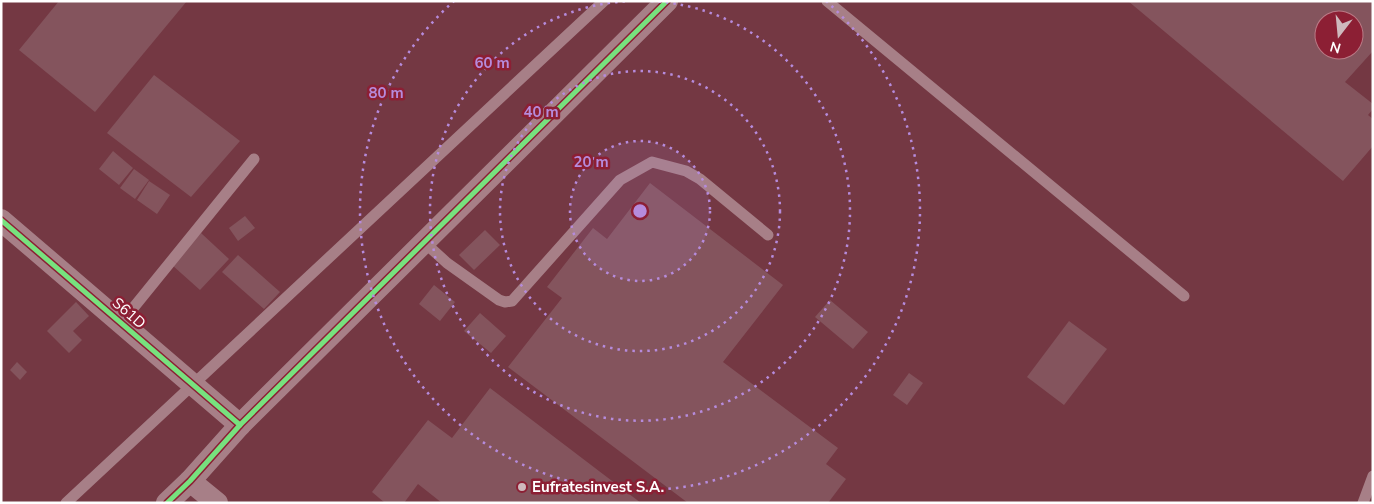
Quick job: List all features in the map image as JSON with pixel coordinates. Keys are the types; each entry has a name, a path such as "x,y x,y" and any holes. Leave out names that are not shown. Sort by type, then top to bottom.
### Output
{"street":[{"path":"167,503 190,481 240,425 667,1"},
{"name":"S61D","path":"1,220 240,425"},
{"path":"190,481 217,503"}],"lane":[{"path":"66,503 604,1"},
{"path":"827,1 1184,296"},
{"path":"121,323 254,159"},
{"path":"424,242 448,263 499,300 512,301 620,180 652,162 686,171 700,179 768,235"},
{"path":"1363,503 1373,476"}],"building":[{"path":"59,1 187,1 95,112 19,50"},
{"path":"1128,1 1373,1 1373,51 1345,82 1373,104 1373,109 1368,115 1373,119 1373,146 1343,181"},
{"path":"154,75 240,141 191,197 107,133"},
{"path":"113,151 133,168 119,185 99,169"},
{"path":"134,169 149,180 135,199 120,188"},
{"path":"149,181 170,195 157,214 137,200"},
{"path":"650,183 783,285 723,362 838,448 826,464 846,479 828,503 688,503 508,367 562,298 547,287 593,228 607,239"},
{"path":"245,216 255,228 238,241 229,228"},
{"path":"485,230 500,245 474,270 459,255"},
{"path":"201,233 229,259 200,290 172,265"},
{"path":"238,255 280,292 264,309 222,272"},
{"path":"434,285 455,302 440,321 419,304"},
{"path":"830,300 868,332 853,349 815,317"},
{"path":"76,302 89,316 73,331 82,340 69,353 47,331"},
{"path":"480,313 506,336 491,353 464,331"},
{"path":"1069,321 1107,349 1064,405 1027,377"},
{"path":"17,362 27,372 20,380 10,370"},
{"path":"909,373 923,383 907,405 893,395"},
{"path":"490,388 641,503 442,503 418,484 404,503 385,503 372,492 428,420 452,438"}],"cycle path":[{"path":"167,503 190,481 240,425 667,1"},
{"path":"1,220 240,425"}],"place":[{"name":"Eufratesinvest S.A.","path":"522,487"}]}
